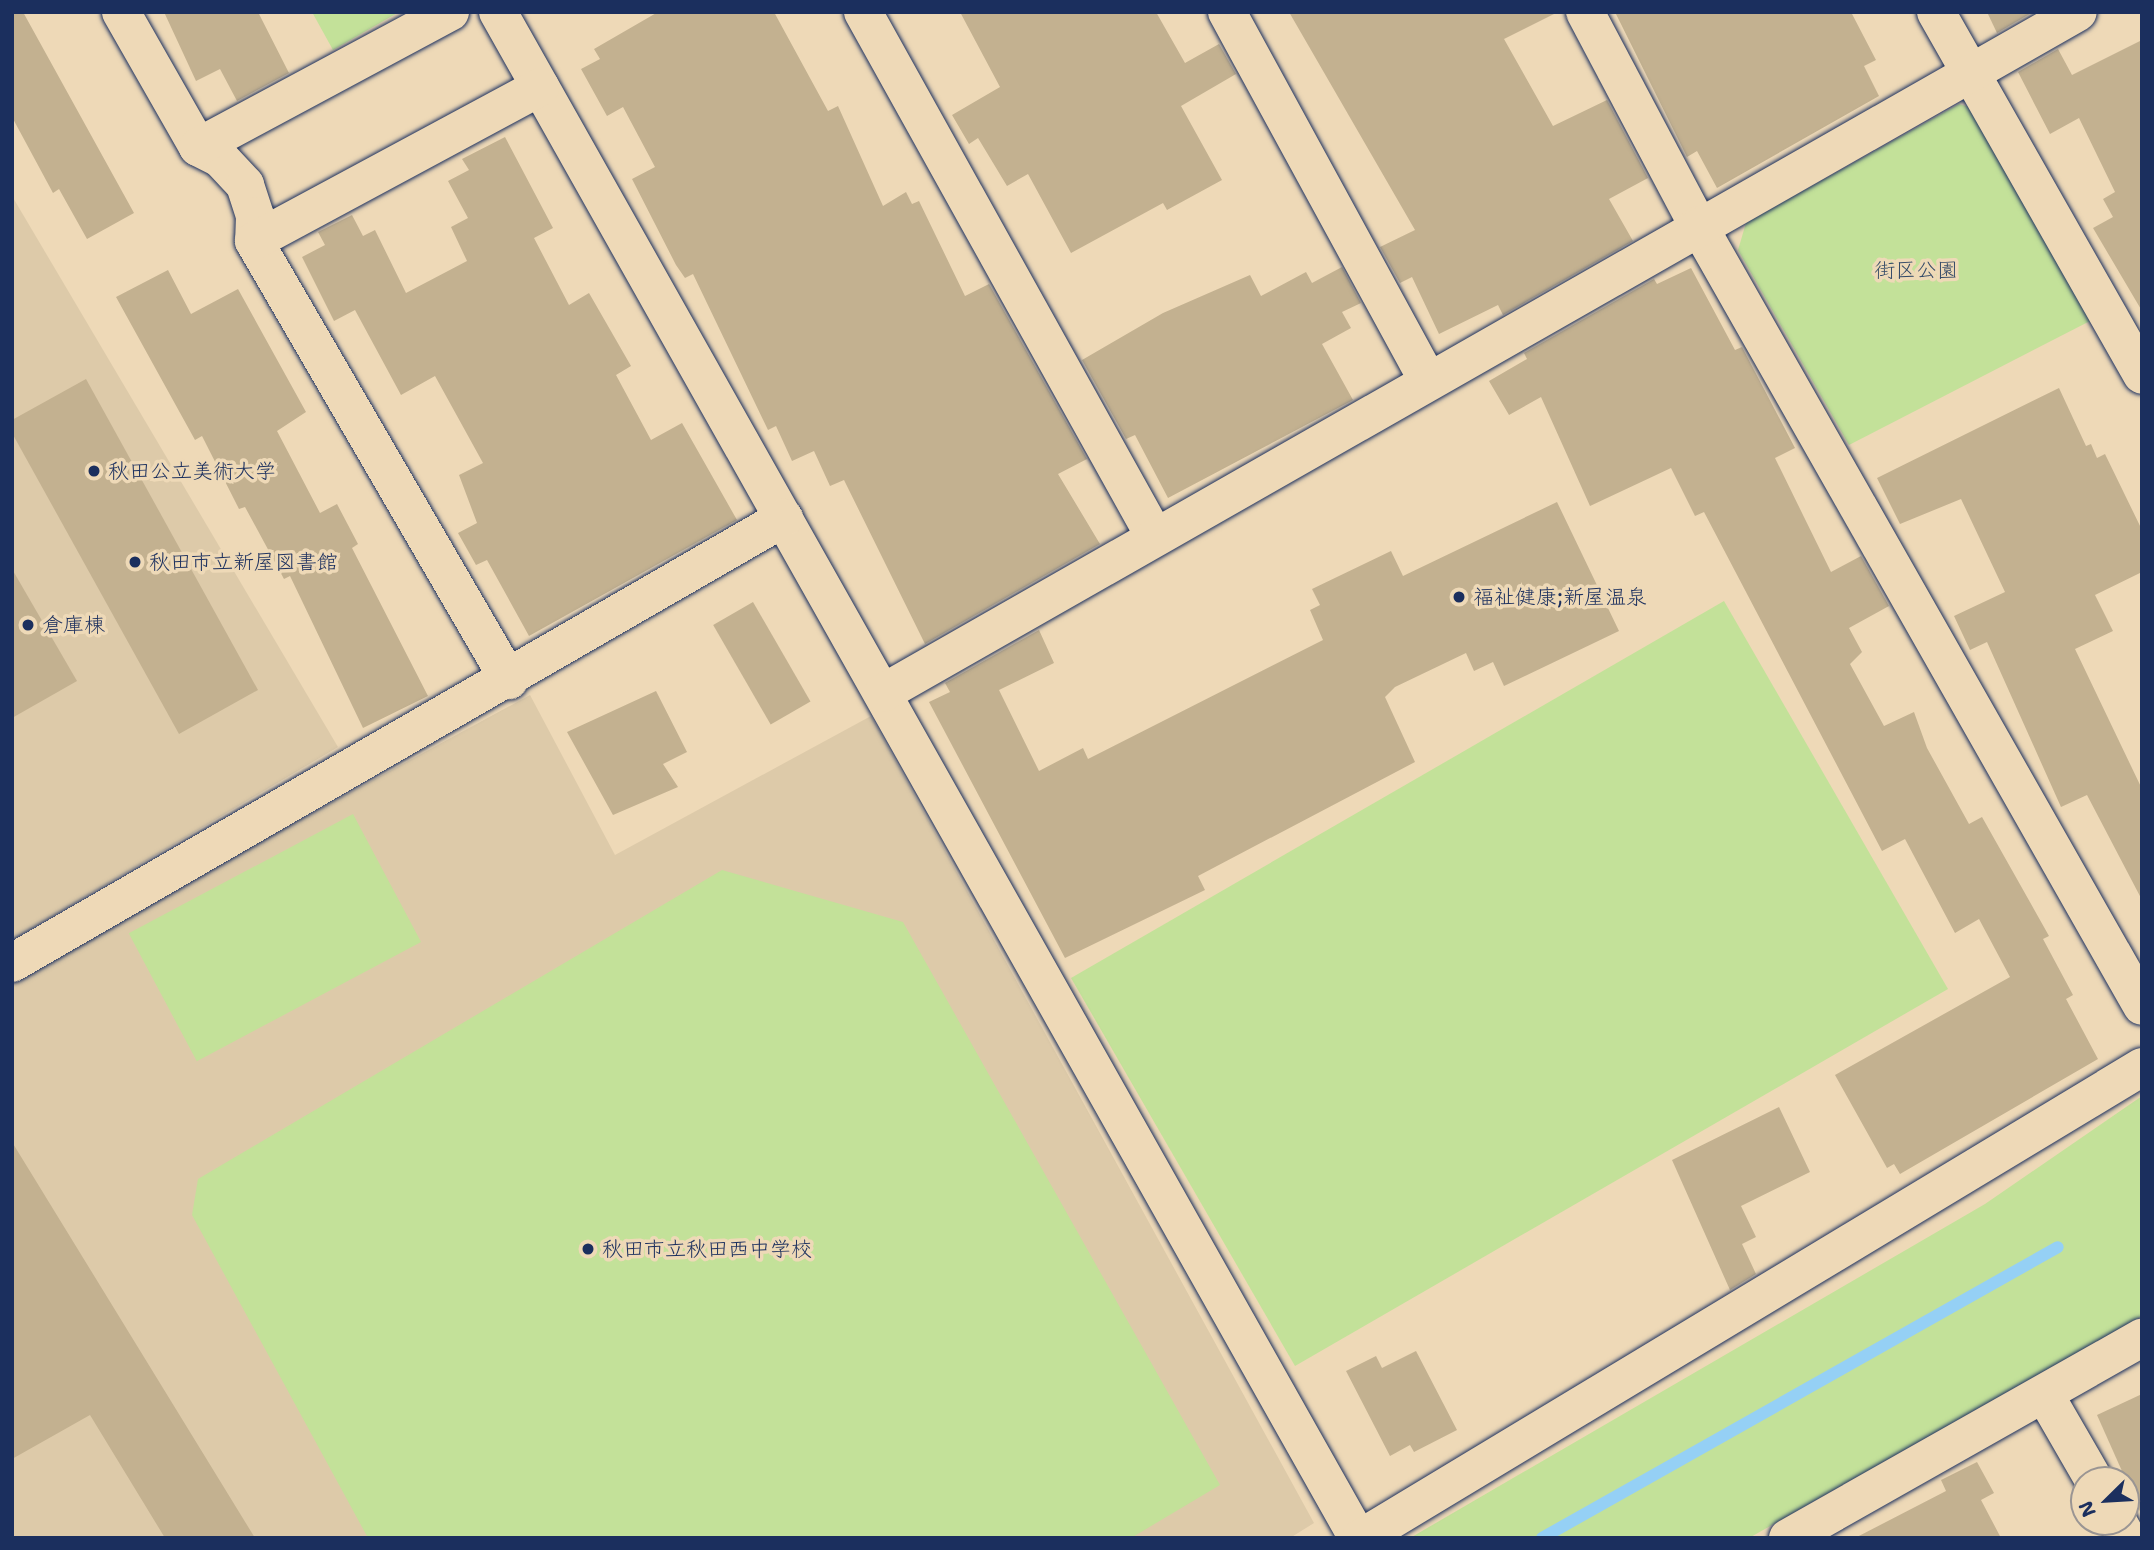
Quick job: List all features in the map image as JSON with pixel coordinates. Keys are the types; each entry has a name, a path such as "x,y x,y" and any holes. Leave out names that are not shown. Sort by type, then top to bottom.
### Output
{"street":[{"path":"121,12 198,147 220,158 245,185 255,216 254,241 509,680"},
{"path":"198,147 450,12"},
{"path":"498,12 1360,1538 2142,1067"},
{"path":"863,12 1155,537"},
{"path":"1227,12 1428,380"},
{"path":"1585,12 1698,225 2142,1006"},
{"path":"1936,12 2142,375"},
{"path":"883,693 1698,225 1971,76 2078,12"},
{"path":"254,241 540,87"},
{"path":"12,963 509,680 784,518"},
{"path":"1788,1538 2046,1397 2142,1338"},
{"path":"2046,1397 2086,1466"}],"shaded area":[{"name":"秋田公立美術大学","path":"12,196 338,747 12,940"},
{"name":"秋田市立秋田西中学校","path":"530,695 615,855 871,716 1314,1523 1290,1538 12,1538 12,976"}],"green space":[{"path":"312,12 399,12 333,50"},
{"name":"街区公園","path":"1959,104 1979,110 2092,320 1849,445 1738,250 1746,223"},
{"path":"1724,601 1948,989 1295,1366 1071,978"},
{"path":"353,814 421,942 197,1061 129,933"},
{"path":"722,870 903,922 1220,1485 1131,1538 368,1538 192,1215 198,1179"},
{"path":"2142,1096 2142,1316 1749,1538 1410,1538 1985,1204"}],"building":[{"path":"12,12 23,12 134,213 87,239 59,189 53,193 12,117"},
{"path":"164,12 258,12 289,73 237,101 220,69 196,81"},
{"path":"658,12 774,12 828,111 838,106 883,206 906,192 912,204 919,201 965,296 989,284 1087,459 1058,474 1100,544 925,644 844,480 830,486 814,451 792,461 776,426 768,430 693,274 685,278 676,265 632,179 655,167 623,107 607,116 581,69 600,59 594,49"},
{"path":"960,12 1156,12 1185,63 1219,44 1236,74 1181,106 1222,180 1167,210 1163,203 1071,253 1028,174 1007,186 978,138 969,144 952,115 1000,87"},
{"path":"1289,12 1558,12 1504,39 1553,126 1607,100 1648,178 1609,199 1633,241 1503,315 1498,305 1439,334 1412,277 1400,283 1380,247 1415,230"},
{"path":"1615,12 1851,12 1876,60 1864,66 1879,96 1717,188 1697,151 1687,157"},
{"path":"1987,12 2033,12 1997,33"},
{"path":"2142,40 2142,311 2093,228 2113,217 2103,199 2115,192 2079,118 2050,134 2018,72 2058,49 2072,75"},
{"path":"505,137 553,228 534,238 569,305 589,293 631,366 616,375 651,440 682,423 737,520 529,636 487,560 476,565 458,533 477,523 459,475 483,463 435,376 401,395 355,310 334,321 302,257 325,245 318,232 352,215 363,236 375,230 406,293 467,261 451,227 468,218 448,181 469,170 462,159"},
{"path":"1342,267 1361,303 1342,312 1351,328 1322,344 1353,400 1168,498 1135,435 1126,439 1082,360 1163,313 1250,275 1261,296 1306,272 1312,283"},
{"path":"1691,268 1735,350 1742,347 1795,448 1775,458 1831,572 1861,556 1889,606 1849,628 1862,652 1850,664 1884,726 1914,712 1927,748 1969,824 1982,817 2049,936 2043,939 2073,995 2066,999 2098,1059 1900,1174 1894,1164 1887,1168 1835,1075 2010,977 1979,919 1955,933 1905,839 1882,851 1704,512 1695,516 1671,468 1590,506 1541,397 1509,415 1489,381 1527,359 1524,353 1654,279 1657,284"},
{"path":"168,270 191,314 238,289 306,412 277,431 320,513 337,504 358,544 352,548 428,696 363,728 290,576 284,579 245,507 239,509 202,436 195,440 116,297"},
{"name":"秋田市立新屋図書館","path":"86,379 258,690 179,734 12,433 12,420"},
{"path":"2059,388 2086,446 2091,444 2097,458 2105,454 2142,530 2142,572 2095,595 2113,631 2075,649 2142,789 2142,900 2087,795 2061,807 1987,642 1970,650 1954,616 2005,592 1961,499 1900,524 1877,478"},
{"path":"1557,502 1619,631 1504,686 1493,662 1474,671 1466,653 1395,687 1385,697 1415,762 1198,876 1205,890 1065,958 929,702 950,692 945,683 1039,630 1054,663 999,690 1039,771 1083,748 1088,759 1323,640 1310,610 1320,605 1312,589 1391,551 1403,576"},
{"name":"倉庫棟","path":"12,569 77,681 12,718"},
{"path":"753,602 811,702 771,725 713,625"},
{"path":"656,691 687,752 663,764 678,787 613,815 567,732"},
{"path":"1779,1107 1810,1172 1741,1206 1756,1237 1742,1244 1756,1274 1730,1290 1672,1160"},
{"path":"12,1142 255,1538 165,1538 90,1415 12,1459"},
{"path":"1416,1351 1457,1430 1414,1452 1410,1445 1390,1456 1346,1371 1376,1356 1382,1368"},
{"path":"2142,1394 2142,1516 2140,1466 2120,1466 2097,1415"},
{"path":"1977,1462 1994,1493 1981,1500 2001,1538 1855,1538 1946,1491 1941,1480"}],"waterway":[{"path":"1542,1538 2058,1247"}],"place":[{"name":"秋田公立美術大学","path":"94,471"},
{"name":"秋田市立新屋図書館","path":"135,562"},
{"name":"福祉健康;新屋温泉","path":"1459,597"},
{"name":"倉庫棟","path":"28,625"},
{"name":"秋田市立秋田西中学校","path":"588,1249"}]}
